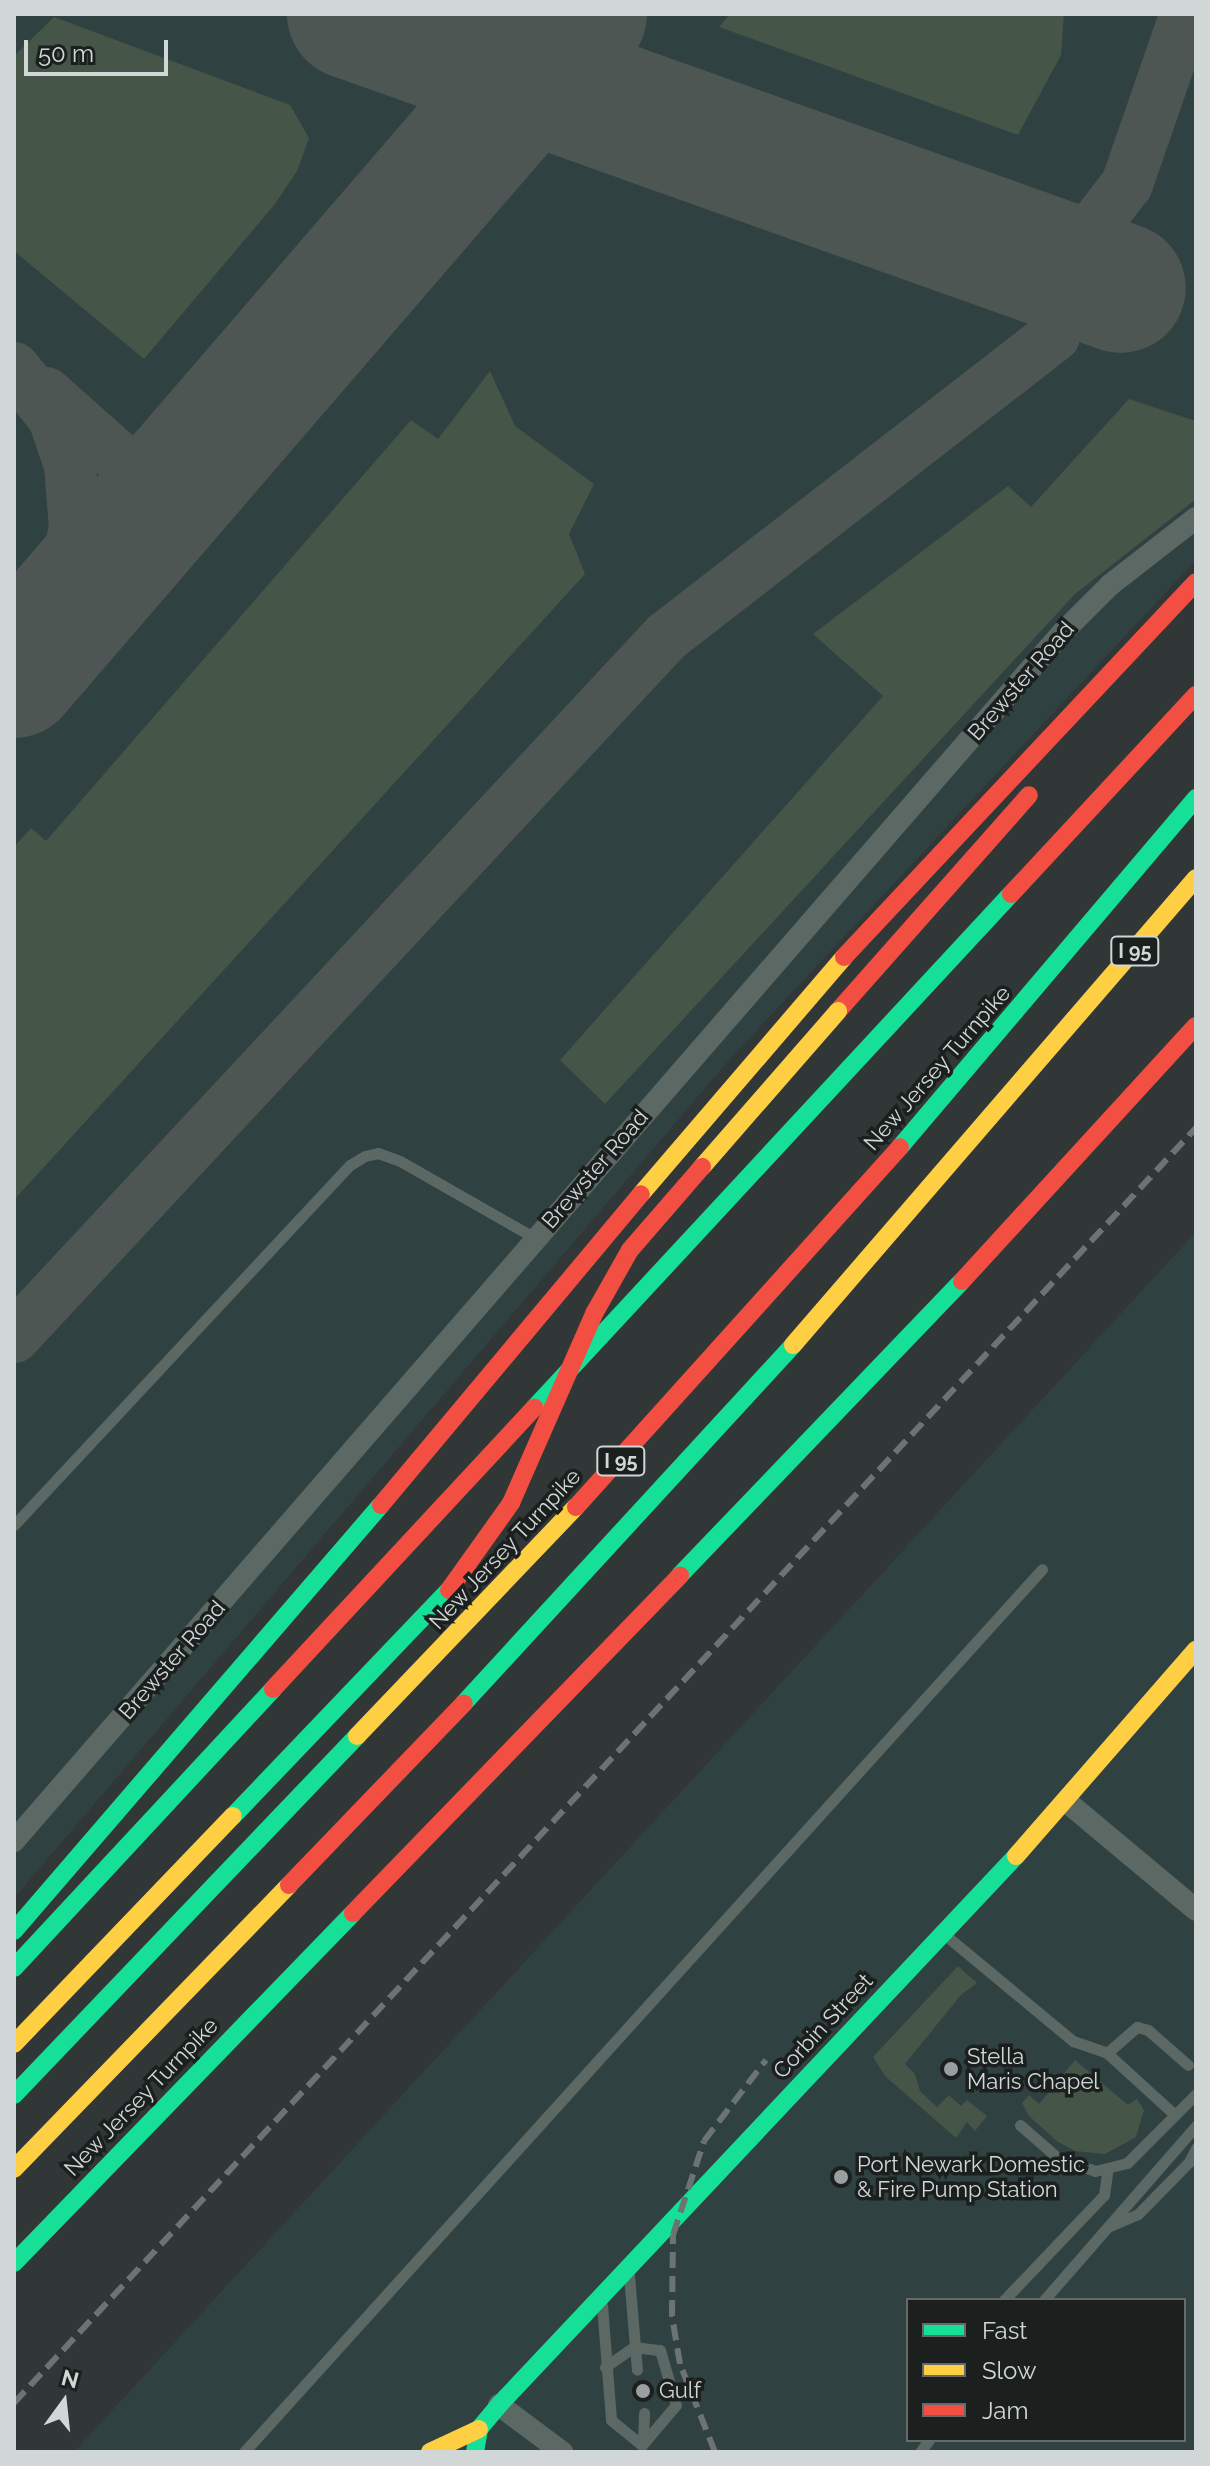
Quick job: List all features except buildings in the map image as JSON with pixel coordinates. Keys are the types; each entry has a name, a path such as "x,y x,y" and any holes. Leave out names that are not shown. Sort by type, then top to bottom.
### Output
{"main road":[{"path":"14,1931 270,1638 804,1000 1196,582"},
{"path":"1104,710 1196,606"},
{"path":"14,1968 1196,695"},
{"path":"14,2044 449,1590 493,1535 517,1491 595,1312 630,1250 1043,779"},
{"name":"New Jersey Turnpike","path":"14,2095 656,1423 933,1110 1196,798"},
{"name":"New Jersey Turnpike","path":"14,2169 576,1584 845,1289 1196,878"},
{"path":"1074,1024 1148,964"},
{"name":"New Jersey Turnpike","path":"14,2263 918,1329 1196,1026"},
{"path":"1165,1061 1196,1038"},
{"name":"Corbin Street","path":"430,2452 479,2429 1067,1802 1195,1652"},
{"name":"Corbin Street","path":"475,2452 479,2429"}],"street":[{"name":"Brewster Road","path":"14,1841 1086,606 1196,518"},
{"path":"1067,1802 1196,1910"},
{"path":"499,2405 562,2452"}],"lane":[{"path":"14,1525 350,1165 365,1156 378,1153 400,1161 535,1238"},
{"path":"244,2452 1042,1569"},
{"path":"943,1934 1073,2041 1107,2053 1175,2115"},
{"path":"1107,2053 1137,2027 1148,2030 1188,2065"},
{"path":"1020,2125 1070,2165 1095,2171 1135,2157 1196,2094"},
{"path":"1046,2298 1196,2126"},
{"path":"1106,2228 1138,2214 1189,2162 1196,2148"},
{"path":"1006,2298 1104,2195 1108,2168"},
{"path":"629,2267 637,2370"},
{"path":"602,2296 611,2420 643,2448"},
{"path":"605,2367 634,2347 660,2350 676,2405 643,2448"},
{"path":"643,2448 644,2413"}],"shaded area":[{"path":"14,14 1196,14 1196,560 729,1060 14,1898"},
{"path":"1196,1232 1196,2452 74,2452"}],"green space":[{"path":"730,14 1064,14 1061,55 1018,135 719,27"},
{"path":"54,17 290,105 309,138 297,171 275,204 144,359 14,251 14,56"},
{"path":"490,371 515,426 594,484 569,534 585,574 14,1200 14,847 31,828 46,841 411,420 438,439"},
{"path":"1129,399 1196,421 1196,499 1075,594 605,1104 560,1060 883,696 813,634 1008,486 1031,507"},
{"path":"958,1966 977,1983 961,1995 905,2064 915,2074 920,2091 937,2107 949,2095 961,2106 967,2100 987,2116 975,2131 967,2122 956,2138 885,2076 873,2057"},
{"path":"1075,2060 1128,2105 1137,2099 1144,2110 1136,2137 1105,2154 1075,2151 1058,2142 1029,2116 1022,2103 1029,2095 1039,2104"}],"taxiway":[{"path":"968,232 1027,247 1072,240 1097,223 1127,184 1186,14"},
{"path":"14,1337 666,637 1054,336 1062,314 1064,287 1043,260"},
{"path":"14,368 54,418 70,465 75,527 63,586 44,631 14,672"},
{"path":"46,393 165,499"}],"runway":[{"path":"352,14 1121,288"},
{"path":"14,673 582,14"}],"railway":[{"path":"14,2403 1196,1128"},
{"path":"715,2452 680,2364 672,2316 673,2235 704,2141 766,2060"}],"traffic: fast":[{"path":"900,1147 1196,798"},
{"path":"534,1408 1011,894"},
{"path":"680,1575 962,1281"},
{"path":"464,1703 793,1345"},
{"path":"14,1931 381,1505"},
{"path":"233,1816 449,1590"},
{"path":"14,1968 273,1689"},
{"path":"14,2095 357,1736"},
{"path":"475,2452 479,2429 499,2405 1016,1856"},
{"path":"14,2263 353,1913"}],"traffic: slow":[{"path":"793,1345 1196,878"},
{"path":"641,1194 844,957"},
{"path":"702,1167 838,1011"},
{"path":"357,1736 576,1507"},
{"path":"1016,1856 1196,1650"},
{"path":"14,2044 233,1816"},
{"path":"14,2169 289,1885"},
{"path":"430,2452 479,2429"}],"traffic: jam":[{"path":"844,957 1196,582"},
{"path":"1011,894 1196,695"},
{"path":"838,1011 1029,795"},
{"path":"962,1281 1196,1026"},
{"path":"576,1507 900,1147"},
{"path":"449,1590 511,1503 595,1312 630,1250 702,1167"},
{"path":"381,1505 641,1194"},
{"path":"273,1689 534,1408"},
{"path":"353,1913 680,1575"},
{"path":"289,1885 464,1703"}],"place":[{"name":"Stella Maris Chapel","path":"951,2069"},
{"name":"Port Newark Domestic & Fire Pump Station","path":"841,2177"},
{"name":"Gulf","path":"643,2391"}]}
